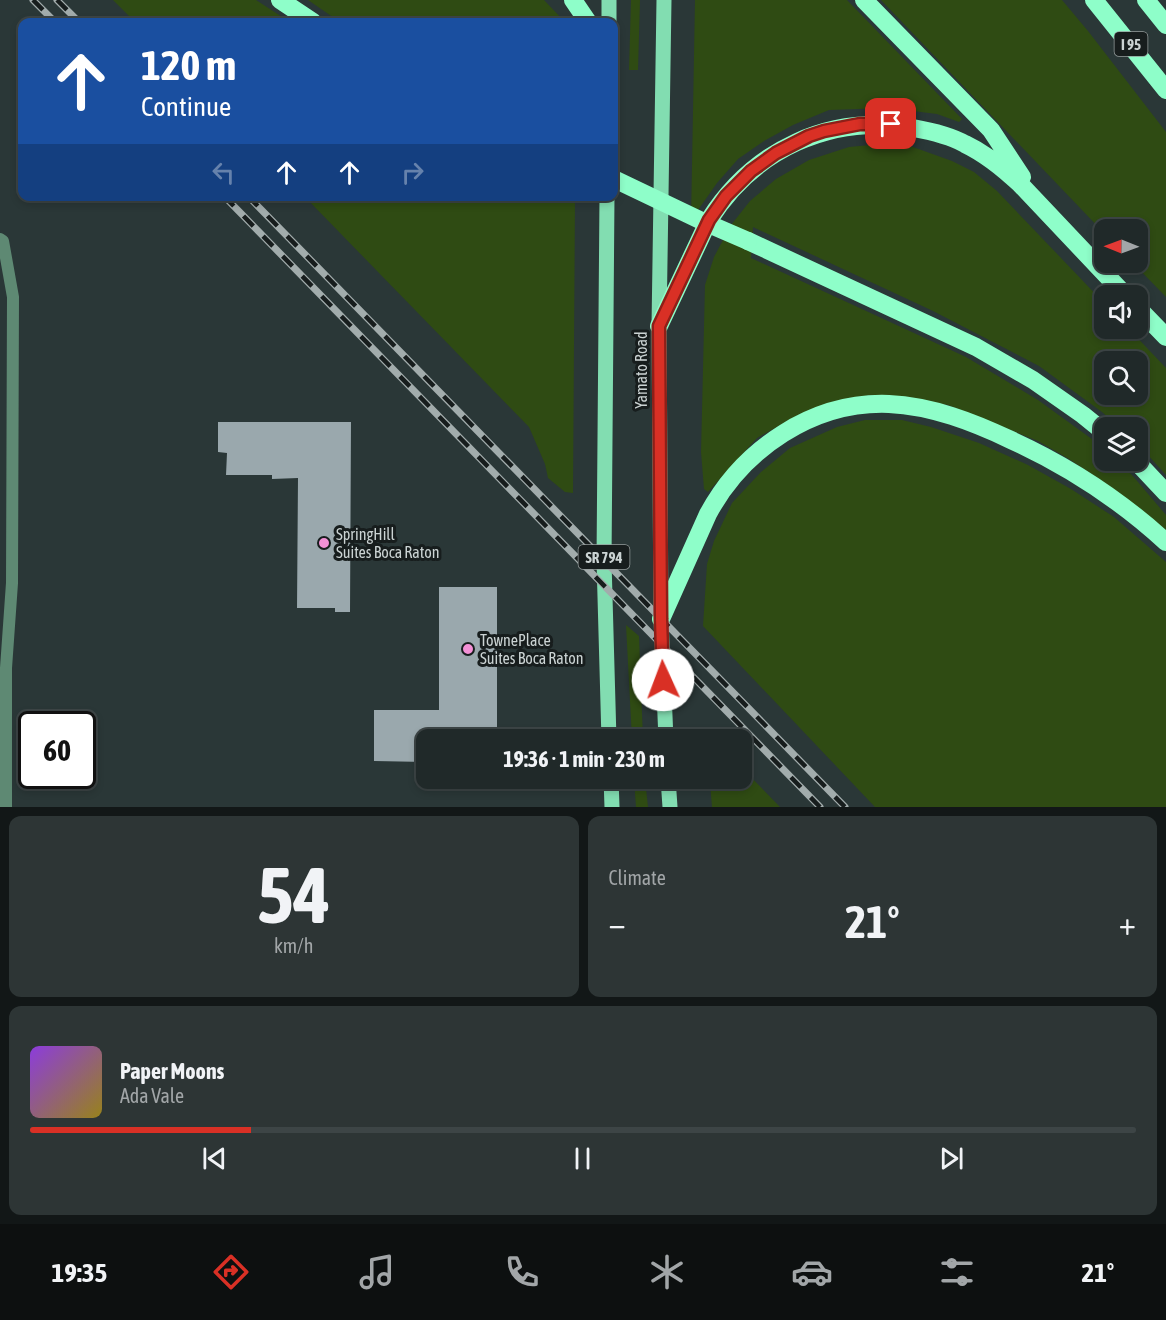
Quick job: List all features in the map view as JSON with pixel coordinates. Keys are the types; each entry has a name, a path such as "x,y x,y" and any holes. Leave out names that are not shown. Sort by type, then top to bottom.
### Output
{"highway":[{"path":"280,0 307,18"},
{"path":"573,0 585,18"},
{"path":"864,0 991,130 1039,204"},
{"name":"I 95","path":"1094,0 1166,90"},
{"path":"1146,0 1166,25"},
{"path":"659,326 709,220 726,196 751,171 792,144 824,131 860,124 891,124 946,136 963,142 992,160 1039,204 1116,285"},
{"path":"618,181 976,347 1033,380 1094,424"},
{"path":"1148,318 1166,337"},
{"path":"661,619 708,514 715,501 740,470 780,435 811,419 856,407 887,404 916,407 949,415 990,430 1038,453 1082,478 1124,507 1166,542"},
{"path":"1145,471 1166,493"}],"main road":[{"path":"609,0 609,18"},
{"name":"Yamato Road","path":"664,0 659,326 661,619 666,729"},
{"name":"SR 794","path":"607,201 604,561 609,729"},
{"path":"611,789 612,807"},
{"path":"669,789 670,807"}],"street":[{"path":"0,239 3,242 13,297 12,584 3,627 6,668 6,807"}],"green space":[{"path":"113,0 256,0 284,18 131,18"},
{"path":"308,0 544,0 561,18 334,18"},
{"path":"631,0 640,0 638,70 629,70"},
{"path":"695,0 847,0 962,119 959,122 937,114 888,108 829,110 793,125 738,159 717,183 691,220"},
{"path":"881,0 1062,0 1166,132 1166,297 1143,273 1148,273 1148,219 1094,219 1094,223"},
{"path":"881,144 913,147 952,161 974,172 997,191 1094,293 1094,339 1138,339 1166,368 1166,475 1148,455 1148,417 1108,417 1039,366 933,311 753,227 751,258 966,357 1038,400 1094,441 1094,471 1127,471 1132,475 1166,515 1166,532 1105,483 1038,441 948,405 888,395 850,398 800,414 757,438 708,492 704,489 701,452 705,285 714,257 731,225 750,201 776,179 809,160 849,147"},
{"path":"309,201 575,201 573,493 565,492 548,478 545,464 529,427"},
{"path":"865,420 902,420 931,427 979,443 1028,465 1114,517 1166,562 1166,807 875,807 703,626 707,564 714,541 732,503 761,472 790,448 837,427"},
{"path":"626,625 639,636 643,729 631,729"},
{"path":"752,778 780,807 712,807 710,789 752,789"},
{"path":"635,789 646,789 648,807 636,807"}],"building":[{"name":"SpringHill Suites Boca Raton","path":"218,422 351,422 350,612 335,612 335,608 297,608 298,478 272,479 272,475 226,475 227,453 218,452"},
{"name":"TownePlace Suites Boca Raton","path":"439,587 497,587 497,729 416,729 416,762 374,761 374,710 439,710"}],"railway":[{"path":"33,0 51,18"},
{"path":"57,0 75,18"},
{"path":"229,201 820,807"},
{"path":"253,201 845,807"}],"place":[{"name":"SpringHill Suites Boca Raton","path":"324,543"},
{"name":"TownePlace Suites Boca Raton","path":"468,649"}],"route":[{"path":"663,680 659,326 709,220 726,196 751,171 776,153 809,136 860,124 891,124"}]}
